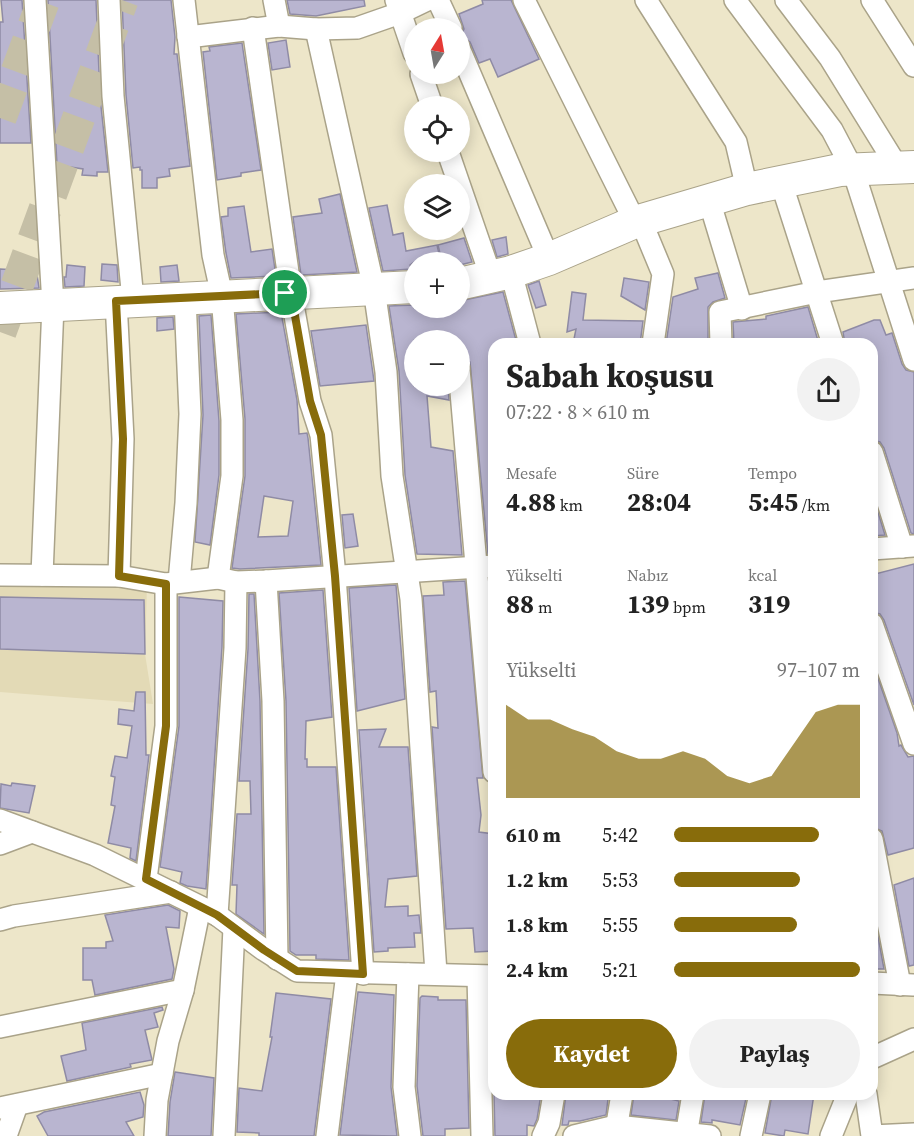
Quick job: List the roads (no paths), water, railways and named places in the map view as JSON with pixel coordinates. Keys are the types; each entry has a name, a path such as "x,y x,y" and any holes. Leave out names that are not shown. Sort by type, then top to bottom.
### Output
{"street":[{"path":"34,0 53,305 42,575"},
{"path":"109,0 124,301 119,576"},
{"path":"155,1136 157,1100 168,1041 209,911 235,648 227,580 232,420 222,296 213,255 184,0"},
{"path":"274,0 279,26"},
{"path":"188,37 279,26 316,29 357,28 398,6 428,0"},
{"path":"438,0 446,18"},
{"path":"524,0 663,274 654,338"},
{"path":"646,0 736,142 747,189"},
{"path":"735,0 832,130 853,170 914,360"},
{"path":"786,0 830,58 906,168"},
{"path":"872,0 914,66"},
{"path":"398,6 404,24"},
{"path":"253,28 291,293 310,401 321,435 335,576 355,973 327,1136"},
{"path":"316,29 374,289 386,372 392,476 398,525 408,572 436,974"},
{"path":"470,74 549,259"},
{"path":"452,162 528,338"},
{"path":"470,281 549,259 638,221 747,189 840,170 906,168"},
{"path":"781,182 831,338"},
{"path":"709,200 742,309"},
{"path":"721,338 720,312 817,292 914,278"},
{"path":"0,308 404,288"},
{"path":"146,879 166,726 172,583 186,503 190,414 185,298"},
{"path":"463,396 485,567 488,635"},
{"path":"878,467 910,550 878,549"},
{"path":"0,575 119,576 172,583 266,580 485,567"},
{"path":"266,580 273,701 277,959"},
{"path":"878,641 914,744"},
{"path":"0,820 95,855 209,911 297,971 486,976 482,1136"},
{"path":"0,844 32,832"},
{"path":"878,864 907,985 878,983"},
{"path":"0,920 171,892"},
{"path":"224,1136 234,928"},
{"path":"408,974 404,1087 410,1136"},
{"path":"0,1027 183,990"},
{"path":"878,1055 914,1039"},
{"path":"6,1136 9,1106 162,1074"},
{"path":"543,1136 549,1123 553,1100"},
{"path":"615,1131 621,1100"},
{"path":"687,1135 692,1100"},
{"path":"751,1136 759,1100"},
{"path":"831,1136 846,1100"},
{"path":"867,1100 872,1136 914,1134"},
{"path":"574,1136 615,1131 710,1136"}],"tunnel":[{"path":"0,332 122,0"},
{"path":"0,118 43,2"}]}
